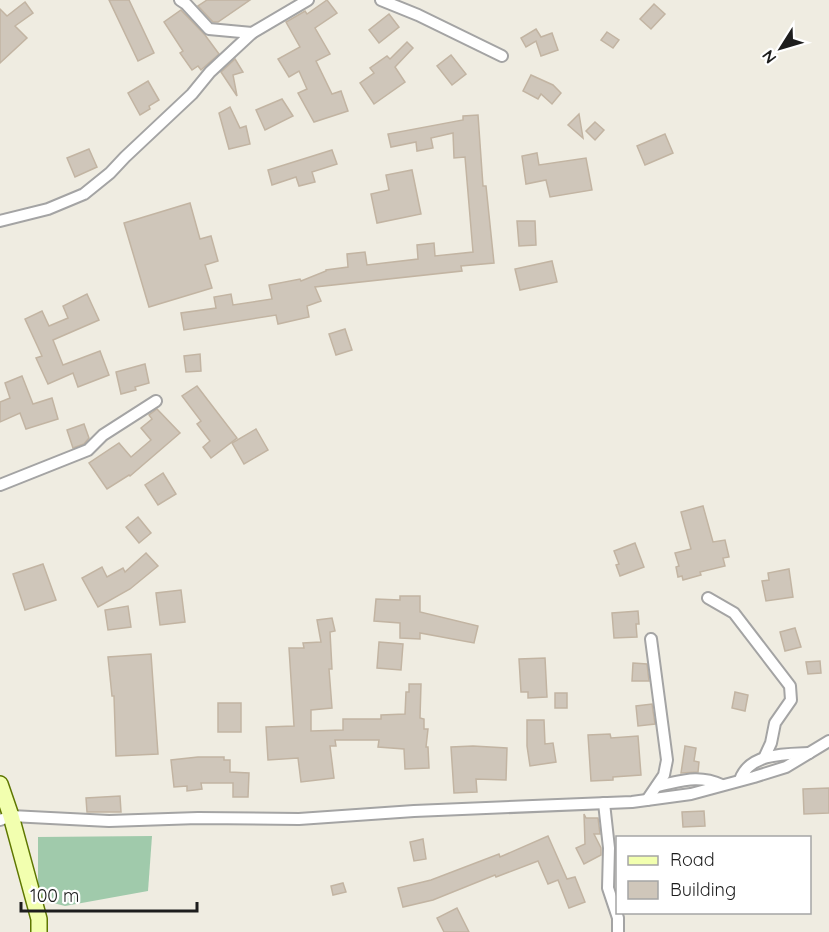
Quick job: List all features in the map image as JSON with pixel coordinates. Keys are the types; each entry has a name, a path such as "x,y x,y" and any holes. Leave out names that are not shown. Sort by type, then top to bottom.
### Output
{"main road":[{"path":"0,784 5,818 39,919 39,932"}],"street":[{"path":"180,0 209,29 252,33"},
{"path":"0,221 48,208 84,194 110,173 252,33 308,0"},
{"path":"381,0 418,15 502,56"},
{"path":"0,485 87,450 103,435 156,402"},
{"path":"708,598 734,613 790,686 791,700 775,723 771,743 765,756"},
{"path":"647,800 664,775 667,760 651,639"},
{"path":"5,818 109,821 198,818 298,819 647,800 691,794 786,767 829,741"},
{"path":"740,780 743,770 765,756 812,752"},
{"path":"657,786 696,778 711,780 722,785"},
{"path":"604,803 609,848 608,888 616,912"},
{"path":"617,914 618,932"}],"green space":[{"path":"152,836 148,891 65,906 38,899 38,837"}],"building":[{"path":"109,0 129,0 154,53 138,61"},
{"path":"207,0 250,0 218,22 213,22 198,6"},
{"path":"327,0 337,13 315,28 330,54 316,61 332,94 341,91 348,111 314,122 298,93 307,89 299,71 289,77 278,59 300,47 286,22 305,11 307,14"},
{"path":"25,2 33,13 15,26 27,38 0,63 0,9 7,16"},
{"path":"654,4 665,14 651,29 640,19"},
{"path":"181,10 205,35 219,54 201,70 198,66 192,70 164,22"},
{"path":"389,14 399,27 379,43 369,30"},
{"path":"536,29 541,37 552,33 558,50 541,56 536,41 526,47 521,38"},
{"path":"607,32 619,40 613,48 601,40"},
{"path":"407,42 413,48 395,67 405,82 374,104 360,83 374,73 370,68 387,56 390,59"},
{"path":"451,55 466,74 452,85 437,66"},
{"path":"235,59 243,72 233,75 237,96 221,72"},
{"path":"531,75 553,85 561,93 552,104 541,94 538,99 523,91"},
{"path":"148,81 159,100 140,115 128,93"},
{"path":"282,99 293,116 265,130 256,110"},
{"path":"230,107 240,128 246,126 250,144 229,149 219,113"},
{"path":"579,114 583,138 568,125"},
{"path":"478,115 483,186 486,186 494,263 461,266 462,271 315,287 321,301 307,306 309,317 278,324 276,315 184,330 181,313 216,308 214,297 231,294 233,305 272,299 269,285 300,279 301,281 326,270 348,267 347,254 365,252 367,265 418,259 417,245 434,243 435,256 473,252 465,157 454,158 453,133 431,138 433,148 417,151 416,142 391,147 388,134 463,120 463,116"},
{"path":"595,122 604,130 595,140 586,131"},
{"path":"665,134 673,153 645,165 637,146"},
{"path":"89,149 97,167 75,177 67,158"},
{"path":"332,150 337,164 312,172 315,182 299,186 296,177 272,185 268,170"},
{"path":"537,153 539,165 586,158 592,190 550,197 546,180 526,184 522,156"},
{"path":"412,170 421,214 377,223 371,194 389,190 386,175"},
{"path":"190,203 200,239 211,236 218,261 205,265 212,288 149,307 124,223"},
{"path":"517,221 535,221 536,245 519,246"},
{"path":"552,261 557,282 520,290 515,269"},
{"path":"87,294 99,320 53,340 63,365 100,351 109,375 78,387 73,373 48,384 36,358 42,356 25,319 42,311 49,326 68,318 63,306"},
{"path":"345,329 352,350 336,355 329,334"},
{"path":"200,354 201,371 186,372 184,356"},
{"path":"145,364 149,383 121,394 116,372"},
{"path":"22,376 33,404 52,398 58,419 26,429 20,413 0,422 0,402 10,398 5,383"},
{"path":"197,386 237,438 211,458 203,447 210,441 197,424 201,421 182,396"},
{"path":"157,409 180,433 130,476 107,489 89,463 119,443 131,457 151,440 141,428 152,419 149,415"},
{"path":"84,424 89,438 84,444 73,448 67,430"},
{"path":"256,429 268,450 244,464 232,443"},
{"path":"163,473 176,494 158,505 145,485"},
{"path":"703,506 713,542 725,540 729,557 723,558 725,566 700,572 701,575 683,580 682,576 678,577 676,567 679,566 675,553 691,549 681,512"},
{"path":"138,517 151,533 139,543 126,527"},
{"path":"635,543 644,567 620,576 616,565 619,564 614,551"},
{"path":"146,553 158,566 130,589 98,607 82,578 102,567 107,577 123,568 125,572"},
{"path":"43,564 56,600 25,610 13,574"},
{"path":"789,569 793,597 766,601 762,581 769,580 768,573"},
{"path":"181,590 185,622 160,625 156,593"},
{"path":"400,596 420,596 420,612 478,626 474,643 420,633 420,639 400,638 400,623 374,621 376,599 400,600"},
{"path":"128,606 131,627 108,630 105,610"},
{"path":"638,611 637,637 614,638 612,613"},
{"path":"332,618 335,631 330,632 332,669 329,669 332,708 311,710 311,731 343,730 343,719 381,719 381,715 405,714 406,692 409,692 409,684 421,684 420,718 424,719 424,729 428,729 426,747 428,747 429,768 405,769 404,749 378,747 379,740 335,740 336,746 330,746 334,778 301,782 298,758 268,760 266,727 294,726 289,648 304,648 303,643 321,642 317,620"},
{"path":"795,628 801,647 785,651 780,632"},
{"path":"379,642 403,644 401,670 377,668"},
{"path":"151,654 158,754 116,756 114,696 112,696 108,657"},
{"path":"545,658 547,697 528,698 528,692 521,692 519,659"},
{"path":"820,661 821,673 808,674 806,662"},
{"path":"633,663 647,664 649,681 632,681"},
{"path":"735,692 748,695 745,711 732,708"},
{"path":"555,693 567,693 567,708 555,708"},
{"path":"218,703 241,703 241,732 218,732"},
{"path":"652,704 655,724 638,726 636,706"},
{"path":"527,720 544,720 545,744 553,743 556,762 530,766"},
{"path":"610,734 611,738 638,736 641,775 591,781 588,735"},
{"path":"685,746 696,748 694,761 699,762 698,772 681,773"},
{"path":"451,747 507,748 506,780 476,779 477,792 454,793"},
{"path":"224,757 224,760 230,760 230,772 249,773 248,797 233,797 233,783 201,783 202,789 187,791 187,786 174,787 171,760"},
{"path":"829,788 829,813 804,814 803,789"},
{"path":"120,796 121,812 87,812 86,798"},
{"path":"704,811 705,826 683,827 682,812"},
{"path":"584,814 586,818 598,818 600,834 594,834 601,848 601,855 584,864 576,848 585,844"},
{"path":"548,836 567,879 575,877 585,902 569,908 558,880 548,884 538,861 496,877 495,875 433,900 403,907 398,888 431,880 499,854 500,857"},
{"path":"423,839 426,859 414,861 410,842"},
{"path":"343,883 346,892 333,895 331,886"},
{"path":"457,908 469,932 444,932 437,918"}]}
